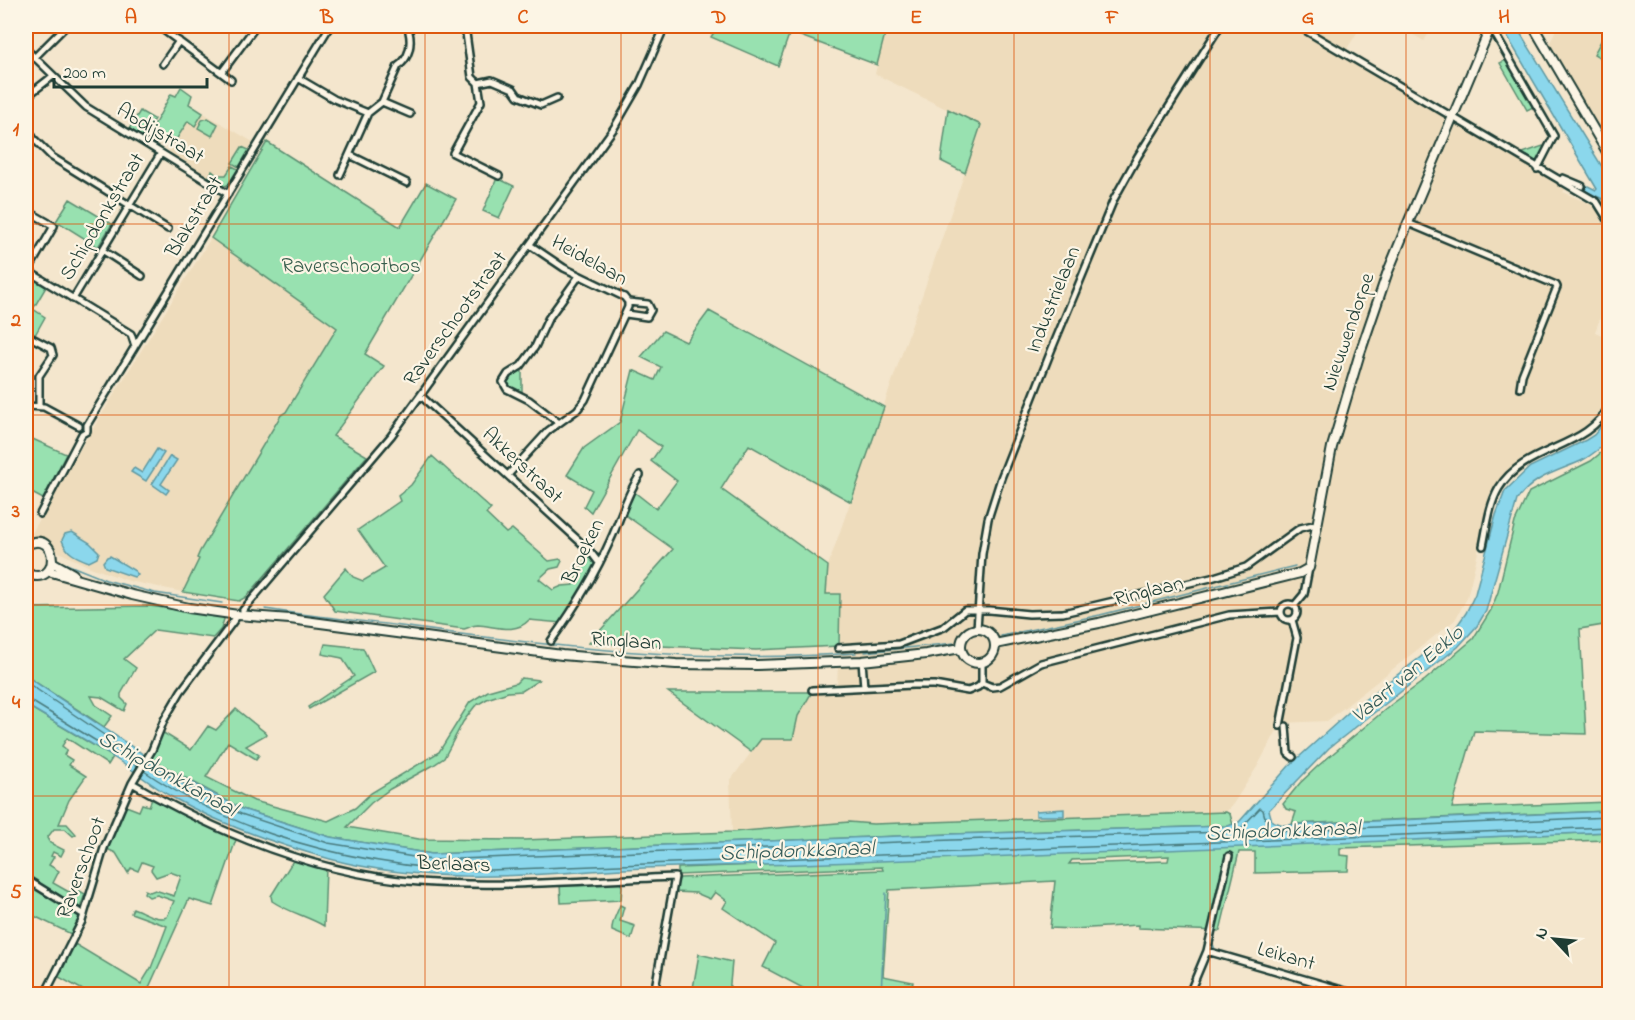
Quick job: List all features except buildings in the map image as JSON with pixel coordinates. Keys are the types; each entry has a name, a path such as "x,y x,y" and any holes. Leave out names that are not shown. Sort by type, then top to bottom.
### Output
{"main road":[{"path":"1533,26 1610,157"},
{"name":"Nieuwendorpe","path":"1309,568 1341,412 1387,274 1492,27"},
{"path":"26,544 35,541 44,544 51,552 52,562 48,571 38,576 26,574"},
{"name":"Ringlaan","path":"52,562 90,582"},
{"name":"Ringlaan","path":"995,644 1099,623 1300,573 1309,568"},
{"name":"Ringlaan","path":"48,571 132,595 189,608 258,612 290,619"},
{"name":"Ringlaan","path":"238,611 562,655 676,664 757,665 862,661 961,648"},
{"path":"978,629 989,632 995,644 991,658 982,663 969,660 961,648 966,634 978,629"}],"street":[{"path":"34,58 66,26"},
{"path":"158,26 231,80"},
{"path":"222,72 256,26"},
{"name":"Blakstraat","path":"87,426 330,26"},
{"path":"465,26 472,77 478,83 481,102 453,153 499,176"},
{"name":"Raverschootstraat","path":"150,754 164,720 181,691 238,611 380,450 626,110 665,26"},
{"name":"Industrielaan","path":"978,629 982,554 988,519 1001,478 1059,329 1114,199 1138,156 1220,26"},
{"path":"1298,26 1537,169 1597,202 1610,223"},
{"path":"1492,27 1554,136 1537,169"},
{"path":"340,175 368,113 382,102 398,66 403,63 411,43 409,32"},
{"path":"163,64 178,41"},
{"name":"Abdijstraat","path":"26,49 86,107 228,194"},
{"path":"26,97 53,76"},
{"path":"298,78 334,99 368,113"},
{"path":"478,83 492,80 513,89 518,96 541,105 557,98"},
{"path":"382,102 410,114"},
{"path":"26,126 34,139 52,157 168,229"},
{"name":"Schipdonkstraat","path":"73,298 161,153"},
{"path":"350,155 407,183"},
{"path":"1561,182 1563,178 1582,186"},
{"path":"26,210 54,226 28,271 131,334 143,334"},
{"path":"1408,223 1556,285 1522,375 1520,388"},
{"name":"Heidelaan","path":"530,245 558,265 624,297 627,308 585,400 577,410 559,423"},
{"path":"102,250 142,276"},
{"path":"508,475 528,452 559,423 529,400 507,389 503,382 508,374 521,366 535,347 548,319 579,276"},
{"path":"131,334 135,346"},
{"path":"26,342 32,338 51,348 52,355 39,376 39,406"},
{"name":"Akkerstraat","path":"421,396 589,550 599,563"},
{"path":"1483,546 1492,503 1498,489 1510,473 1524,461 1578,437 1599,419 1610,404"},
{"path":"26,406 39,406 52,410 79,426 84,424 87,426 87,431 82,434 40,514"},
{"path":"79,426 82,434"},
{"name":"Broeken","path":"551,641 572,613 599,563 632,487 640,475"},
{"name":"Ringlaan","path":"978,609 1029,614 1063,613 1211,578 1246,567 1300,528 1317,524"},
{"path":"1294,606 1304,594 1309,568"},
{"path":"982,683 992,687 1000,686 1041,663 1229,615 1281,612 1287,604 1294,606 1297,612 1292,620 1297,638 1283,726 1288,753 1293,757"},
{"path":"838,648 899,644 944,627 965,610 978,609"},
{"path":"1281,612 1284,619 1292,620"},
{"path":"862,661 864,687"},
{"path":"812,690 934,685 968,691 982,683 982,663"},
{"name":"Raverschoot","path":"45,994 84,915 104,848 132,783 150,754"},
{"name":"Berlaars","path":"132,783 179,810 256,844 358,873 417,882 469,885 675,877 654,994"},
{"path":"1189,994 1208,951 1229,856"},
{"path":"26,879 84,915"},
{"name":"Leikant","path":"1208,951 1356,994"}],"shaded area":[{"path":"887,26 1361,26 1342,57 1565,189 1563,192 1594,206 1609,233 1609,295 1595,332 1609,338 1610,398 1607,405 1600,415 1584,429 1525,460 1506,473 1496,487 1489,506 1467,598 1455,620 1327,721 1281,723 1257,767 1226,812 873,824 849,822 732,832 730,781 761,739 793,739 798,716 817,685 837,684 840,595 826,594 828,566 981,126 875,74"},
{"path":"1398,26 1433,26 1424,41"},
{"path":"1564,26 1609,26 1594,54 1609,63 1609,145 1550,43 1556,29 1561,32"},
{"path":"195,108 253,142 228,185 224,186 168,153"},
{"path":"211,238 337,328 286,412 281,415 200,551 197,557 199,559 183,592 129,581 90,567 29,538 84,443"}],"green space":[{"path":"718,26 887,26 877,65 790,32 778,66 711,37"},
{"path":"1610,26 1609,63 1594,54"},
{"path":"1510,58 1537,105 1527,110 1500,63"},
{"path":"181,87 192,95 189,104 203,113 195,126 188,121 174,143 152,129 171,94 176,96"},
{"path":"948,109 981,125 965,173 941,161"},
{"path":"140,111 154,119 143,137 129,129"},
{"path":"208,118 218,124 212,136 198,128 202,120"},
{"name":"Raverschootbos","path":"267,142 400,227 426,183 456,199 365,354 384,366 333,436 367,456 256,586 239,601 183,592 199,559 197,558 200,551 281,415 286,412 337,328 211,238"},
{"path":"1543,146 1546,148 1538,161 1535,162 1520,154"},
{"path":"242,147 249,150 239,167 232,163"},
{"path":"232,166 238,169 228,185 224,186 209,177 212,171 217,175 226,175"},
{"path":"497,178 514,186 499,218 483,211"},
{"path":"70,199 112,224 98,247 60,223 59,225 55,223"},
{"path":"26,275 46,287 33,309 45,317 35,335 26,338"},
{"path":"709,311 884,407 851,502 749,445 721,489 828,566 826,594 840,594 839,646 756,650 589,643 673,549 624,514 633,491 656,509 677,481 651,461 661,447 637,430 591,512 584,506 592,490 567,475 584,448 620,422 633,370 655,380 661,367 641,357 663,331 686,342"},
{"path":"522,369 522,392 507,388 505,380 510,374"},
{"path":"26,436 66,454 43,499 26,490"},
{"path":"1609,446 1609,624 1580,629 1586,734 1474,731 1452,808 1609,802 1609,811 1292,824 1296,812 1286,809 1283,804 1300,783 1392,704 1425,680 1473,639 1491,610 1498,592 1515,522 1529,492 1591,461"},
{"path":"432,456 491,509 486,514 506,533 512,529 549,561 560,559 562,561 559,567 550,569 539,579 553,590 562,586 574,585 587,555 595,563 593,571 562,623 529,620 523,625 511,628 478,625 464,629 335,611 324,594 346,568 353,577 363,581 385,568 358,530 400,501 398,496 411,485"},
{"path":"149,606 225,616 221,629 213,638 155,630 124,659 136,668 121,694 121,698 127,704 124,711 101,697 91,696 96,705 112,716 104,727 26,676 26,608"},
{"path":"325,644 363,648 374,672 309,709 308,707 354,676 342,658 322,654"},
{"path":"521,678 539,680 522,691 508,692 475,706 463,722 444,758 390,789 371,803 347,827 419,839 523,840 732,832 849,822 873,824 1226,812 1230,814 1233,825 432,854 330,837 242,809 151,759 162,732 191,750 208,726 216,730 236,709 267,734 246,746 259,755 256,759 228,742 206,777 254,801 328,821 355,808 371,793 439,752 470,702 488,691 516,683"},
{"path":"668,692 812,692 798,716 793,739 761,739 751,752"},
{"path":"26,705 113,757 108,765 67,738 62,746 67,750 64,755 72,760 69,765 86,776 69,800 59,824 67,824 76,834 73,836 65,829 54,829 47,838 50,843 64,850 61,856 53,852 51,856 54,857 49,865 59,871 53,883 69,892 75,888 85,894 80,908 26,875"},
{"path":"152,799 237,837 213,906 189,899 146,994 90,994 59,977 75,944 141,984 151,968 167,926 131,913 133,908 154,917 167,917 174,901 157,895 149,897 144,893 145,890 150,892 155,890 174,896 181,876 170,872 156,877 151,870 153,866 142,862 138,871 131,868 128,873 116,853 107,849 126,806 139,811 142,804 149,806"},
{"path":"1609,832 1609,840 1340,848 1340,855 1349,856 1348,871 1255,873 1255,852 1239,852 1220,931 1138,928 1138,925 1074,929 1050,928 1055,881 889,890 883,976 913,982 911,994 814,994 763,967 775,943 723,908 727,901 715,892 710,899 696,893 675,892 680,878 883,870 882,867 678,875 678,868","holes":["1169,856 1168,861 1069,864 1072,860"]},
{"path":"294,859 326,867 324,926 272,901 271,896"},
{"path":"619,881 622,886 621,900 561,903 560,884"},
{"path":"26,882 80,916 71,934 28,913 26,916"},
{"path":"620,905 624,907 620,921 635,926 631,939 612,931 613,921"},
{"path":"699,954 732,962 729,994 692,994"}],"water":[{"path":"1501,26 1516,26 1609,178 1609,209 1603,199 1581,189 1584,184 1597,189"},
{"path":"1609,417 1609,441 1585,459 1538,480 1517,500 1486,611 1477,626 1458,647 1329,748 1269,810 1272,821 1283,825 1609,811 1609,832 655,868 536,875 432,875 364,867 330,859 289,847 228,824 170,796 105,752 26,705 26,676 161,766 242,809 330,837 432,854 1228,826 1239,822 1289,766 1350,711 1452,633 1466,613 1475,594 1496,515 1505,491 1530,467 1594,435"},
{"path":"157,449 164,453 146,481 131,472 134,468 142,473"},
{"path":"170,456 177,460 161,484 169,490 166,494 152,484"},
{"path":"72,532 90,543 99,552 97,558 89,562 69,551 62,540 65,534"},
{"path":"110,556 138,575 134,577 105,567 103,562"},
{"path":"1064,809 1064,816 1036,816 1036,811"}],"waterway":[{"path":"64,563 106,580 155,593 222,603"},
{"path":"1001,636 1100,615 1295,566"},
{"path":"265,609 514,641 628,652 742,656 856,653"},
{"path":"865,652 955,643"},
{"path":"1224,888 1213,944 1215,950 1271,967"},
{"path":"881,994 886,893"},
{"path":"1321,994 1322,988"},
{"path":"1359,993 1365,994"}],"water label":[{"name":"Vaart van Eeklo","path":"1408,675"},
{"name":"Schipdonkkanaal","path":"167,775"},
{"name":"Schipdonkkanaal","path":"1283,832"},
{"name":"Schipdonkkanaal","path":"797,852"}]}
